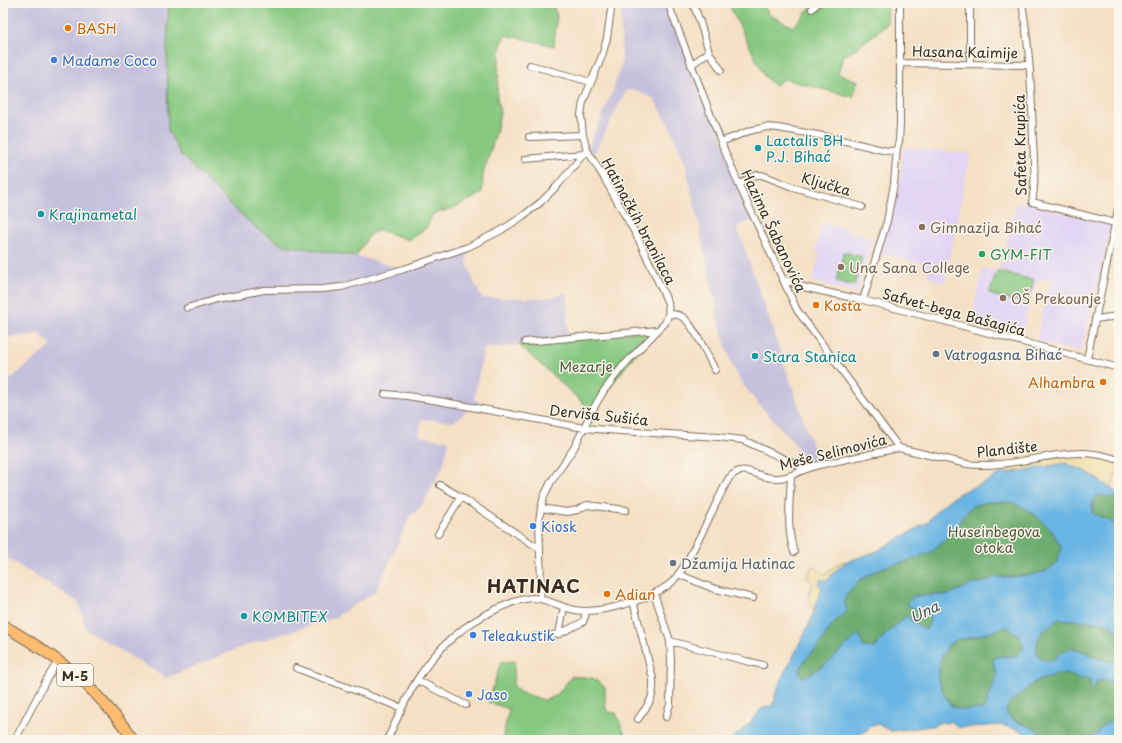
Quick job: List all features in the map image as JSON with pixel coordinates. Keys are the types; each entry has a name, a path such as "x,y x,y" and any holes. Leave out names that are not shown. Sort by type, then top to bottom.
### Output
{"main road":[{"name":"M-5","path":"3,625 58,660 77,676 104,704 134,740"}],"street":[{"name":"Hatinačkih branilaca","path":"612,3 607,38 602,56 583,102 581,115 586,152 610,188 639,240 668,303 669,314"},
{"name":"Hazima Šabanovića","path":"668,3 739,185 797,310 899,448"},
{"path":"693,3 709,52 721,70"},
{"path":"812,9 818,3"},
{"path":"863,300 887,221 894,184 900,124 900,3"},
{"path":"970,3 970,64"},
{"name":"Safeta Krupića","path":"1022,3 1027,32 1033,124 1034,181 1032,202 1115,223"},
{"path":"691,65 709,52"},
{"name":"Hasana Kaimije","path":"900,63 1029,65"},
{"path":"530,65 592,82"},
{"path":"721,142 749,131 766,127 829,137 887,151 894,151 897,148"},
{"path":"529,137 583,135"},
{"path":"525,159 586,152"},
{"path":"187,308 247,292 341,287 404,269 462,249 500,231 541,202 558,186 586,152"},
{"name":"Ključka","path":"739,185 751,177 762,175 790,186 862,207"},
{"path":"1087,359 1119,205"},
{"name":"Safvet-bega Bašagića","path":"782,279 807,288 863,300 1119,368"},
{"path":"540,599 540,521 544,496 550,482 574,448 592,410 608,385 626,363 665,323 669,314 683,317 694,332 716,370"},
{"path":"1095,319 1119,316"},
{"path":"525,342 658,330"},
{"name":"Derviša Sušića","path":"385,394 439,401 584,428 743,440 806,469"},
{"name":"Plandište","path":"899,448 977,466 1084,453 1101,455 1119,460"},
{"name":"Meše Selimovića","path":"387,740 416,680 453,636 485,614 519,600 532,598 585,612 606,609 654,593 671,582 678,574 694,549 729,478 737,471 748,470 768,478 780,478 791,476 806,469 839,460 899,448"},
{"path":"791,476 790,531 791,543 794,552"},
{"path":"440,485 461,497 540,549"},
{"path":"438,534 461,497"},
{"path":"541,508 567,512 577,510 587,505 626,510"},
{"path":"678,574 712,588 753,598"},
{"path":"654,593 670,640 670,704 666,717"},
{"path":"633,601 653,679 652,700 638,719"},
{"path":"560,634 564,607"},
{"path":"529,638 560,634 581,624 585,617 585,612"},
{"path":"670,640 762,664"},
{"path":"15,740 58,660"},
{"path":"296,668 402,708"},
{"path":"416,680 466,705"}],"shaded area":[{"path":"3,3 169,3 167,46 168,130 181,155 255,227 282,245 356,256 404,269 468,247 467,262 473,280 482,298 548,298 567,293 568,338 484,348 474,399 492,411 471,407 454,422 422,419 419,436 449,441 443,467 421,507 409,517 376,591 334,618 245,646 166,678 87,630 78,602 3,556 3,385 52,345 39,334 3,338"},
{"path":"621,3 668,3 755,219 737,226 819,465 806,469 798,449 743,385 732,366 720,326 684,159 669,125 654,99 633,89 626,91 592,158 587,150 614,88 622,62"},
{"name":"Gimnazija Bihać","path":"903,147 970,154 945,283 931,279 923,264 880,253 896,201 901,174"},
{"path":"1017,201 1112,225 1081,352 1036,341 1051,278 1036,281 1021,336 970,323 983,268 997,271 1004,259"},
{"name":"Una Sana College","path":"823,223 873,238 857,294 812,281 820,253 815,252"}],"green space":[{"path":"169,3 541,3 553,5 557,16 554,46 506,35 501,45 497,99 500,113 495,137 483,174 482,194 451,209 433,214 427,227 409,240 379,230 370,234 356,256 282,245 255,227 181,155 168,130 167,46"},
{"path":"728,3 762,3 770,15 793,27 815,3 888,3 887,24 855,50 843,56 838,74 858,81 853,97 784,79 774,86 765,77"},
{"path":"844,252 862,257 854,286 836,281"},
{"path":"997,271 1034,280 1027,304 989,294"},
{"name":"Mezarje","path":"658,330 639,349 592,411 519,345 525,342"},
{"path":"1097,495 1119,499 1119,522 1114,523 1092,513 1092,504"},
{"name":"Huseinbegova otoka","path":"988,502 1011,502 1023,507 1038,517 1052,531 1061,547 1058,563 1044,572 1031,575 995,577 988,581 970,585 948,595 930,595 930,621 926,630 906,616 884,636 875,648 863,647 859,635 826,664 804,679 799,671 805,660 820,644 834,622 847,611 844,601 847,594 858,581 883,567 905,562 946,538 955,530 963,516 972,506"},
{"path":"1058,619 1107,623 1119,633 1119,661 1100,658 1078,649 1067,651 1050,661 1043,659 1036,651 1038,640 1045,630"},
{"path":"1008,627 1020,636 1024,648 1016,656 1002,656 993,663 997,676 984,710 961,710 950,705 942,690 938,678 940,660 948,645 956,640 969,638"},
{"path":"515,661 513,684 519,692 544,700 556,696 572,676 593,678 605,687 605,703 607,712 616,713 627,740 502,740 509,709 488,702 501,662"},
{"path":"1067,673 1074,677 1087,677 1091,686 1094,688 1097,681 1105,680 1119,684 1119,719 1101,727 1097,734 1085,740 1056,740 1046,737 1035,729 1011,719 1006,712 1009,703 1035,682 1057,674"}],"sand":[{"path":"1084,453 1119,460 1119,466 1111,489 1087,472 1018,471 1010,473 1009,463"},
{"path":"844,561 846,562 835,571 827,582 821,579 818,584 822,587 815,609 809,606 811,601 808,599 813,583 807,577 813,566 825,575 832,568"}],"water":[{"name":"Una","path":"1065,463 1087,472 1119,494 1119,499 1097,495 1092,504 1092,513 1114,523 1119,522 1119,633 1107,623 1058,619 1043,631 1038,639 1036,651 1040,658 1044,660 1052,660 1061,653 1071,649 1080,650 1097,658 1115,662 1119,661 1119,684 1105,680 1097,681 1094,688 1091,686 1087,677 1081,679 1067,673 1057,674 1035,682 1009,703 1006,712 1011,719 1035,729 1046,737 1056,740 1034,740 1030,736 1016,729 1002,725 957,727 951,721 946,723 941,722 932,726 890,731 878,724 869,727 865,732 858,735 856,740 731,740 750,723 761,709 771,706 775,701 775,695 784,673 811,620 822,587 818,584 821,579 827,581 835,571 846,562 877,551 928,522 940,507 950,499 999,475","holes":["988,502 1011,502 1023,507 1038,517 1052,531 1061,547 1058,563 1044,572 1031,575 995,577 988,581 970,585 948,595 914,596 906,604 922,613 929,613 930,621 926,630 906,616 884,636 875,648 863,647 859,634 826,664 803,678 799,671 805,660 820,644 834,622 847,611 844,601 847,594 858,581 883,567 905,562 931,552 955,530 963,516 972,506","1008,627 1020,636 1024,648 1016,656 1002,656 994,658 993,663 997,676 984,709 961,710 950,705 942,690 938,678 940,660 948,645 956,640 969,638"]},
{"path":"1119,719 1119,733 1105,740 1084,740 1097,734 1101,727"}],"place":[{"name":"BASH","path":"68,28"},
{"name":"Madame Coco","path":"54,60"},
{"name":"Lactalis BH P.J. Bihać","path":"758,148"},
{"name":"Krajinametal","path":"41,214"},
{"name":"Gimnazija Bihać","path":"922,227"},
{"name":"GYM-FIT","path":"982,254"},
{"name":"Una Sana College","path":"841,267"},
{"name":"OŠ Prekounje","path":"1003,298"},
{"name":"Kosta","path":"816,305"},
{"name":"Vatrogasna Bihać","path":"936,354"},
{"name":"Stara Stanica","path":"755,356"},
{"name":"Alhambra","path":"1103,382"},
{"name":"Kiosk","path":"533,526"},
{"name":"Džamija Hatinac","path":"673,563"},
{"name":"Adian","path":"607,594"},
{"name":"KOMBITEX","path":"244,616"},
{"name":"Teleakustik","path":"473,635"},
{"name":"Jaso","path":"469,694"}],"district":[{"name":"HATINAC","path":"534,585"}]}
